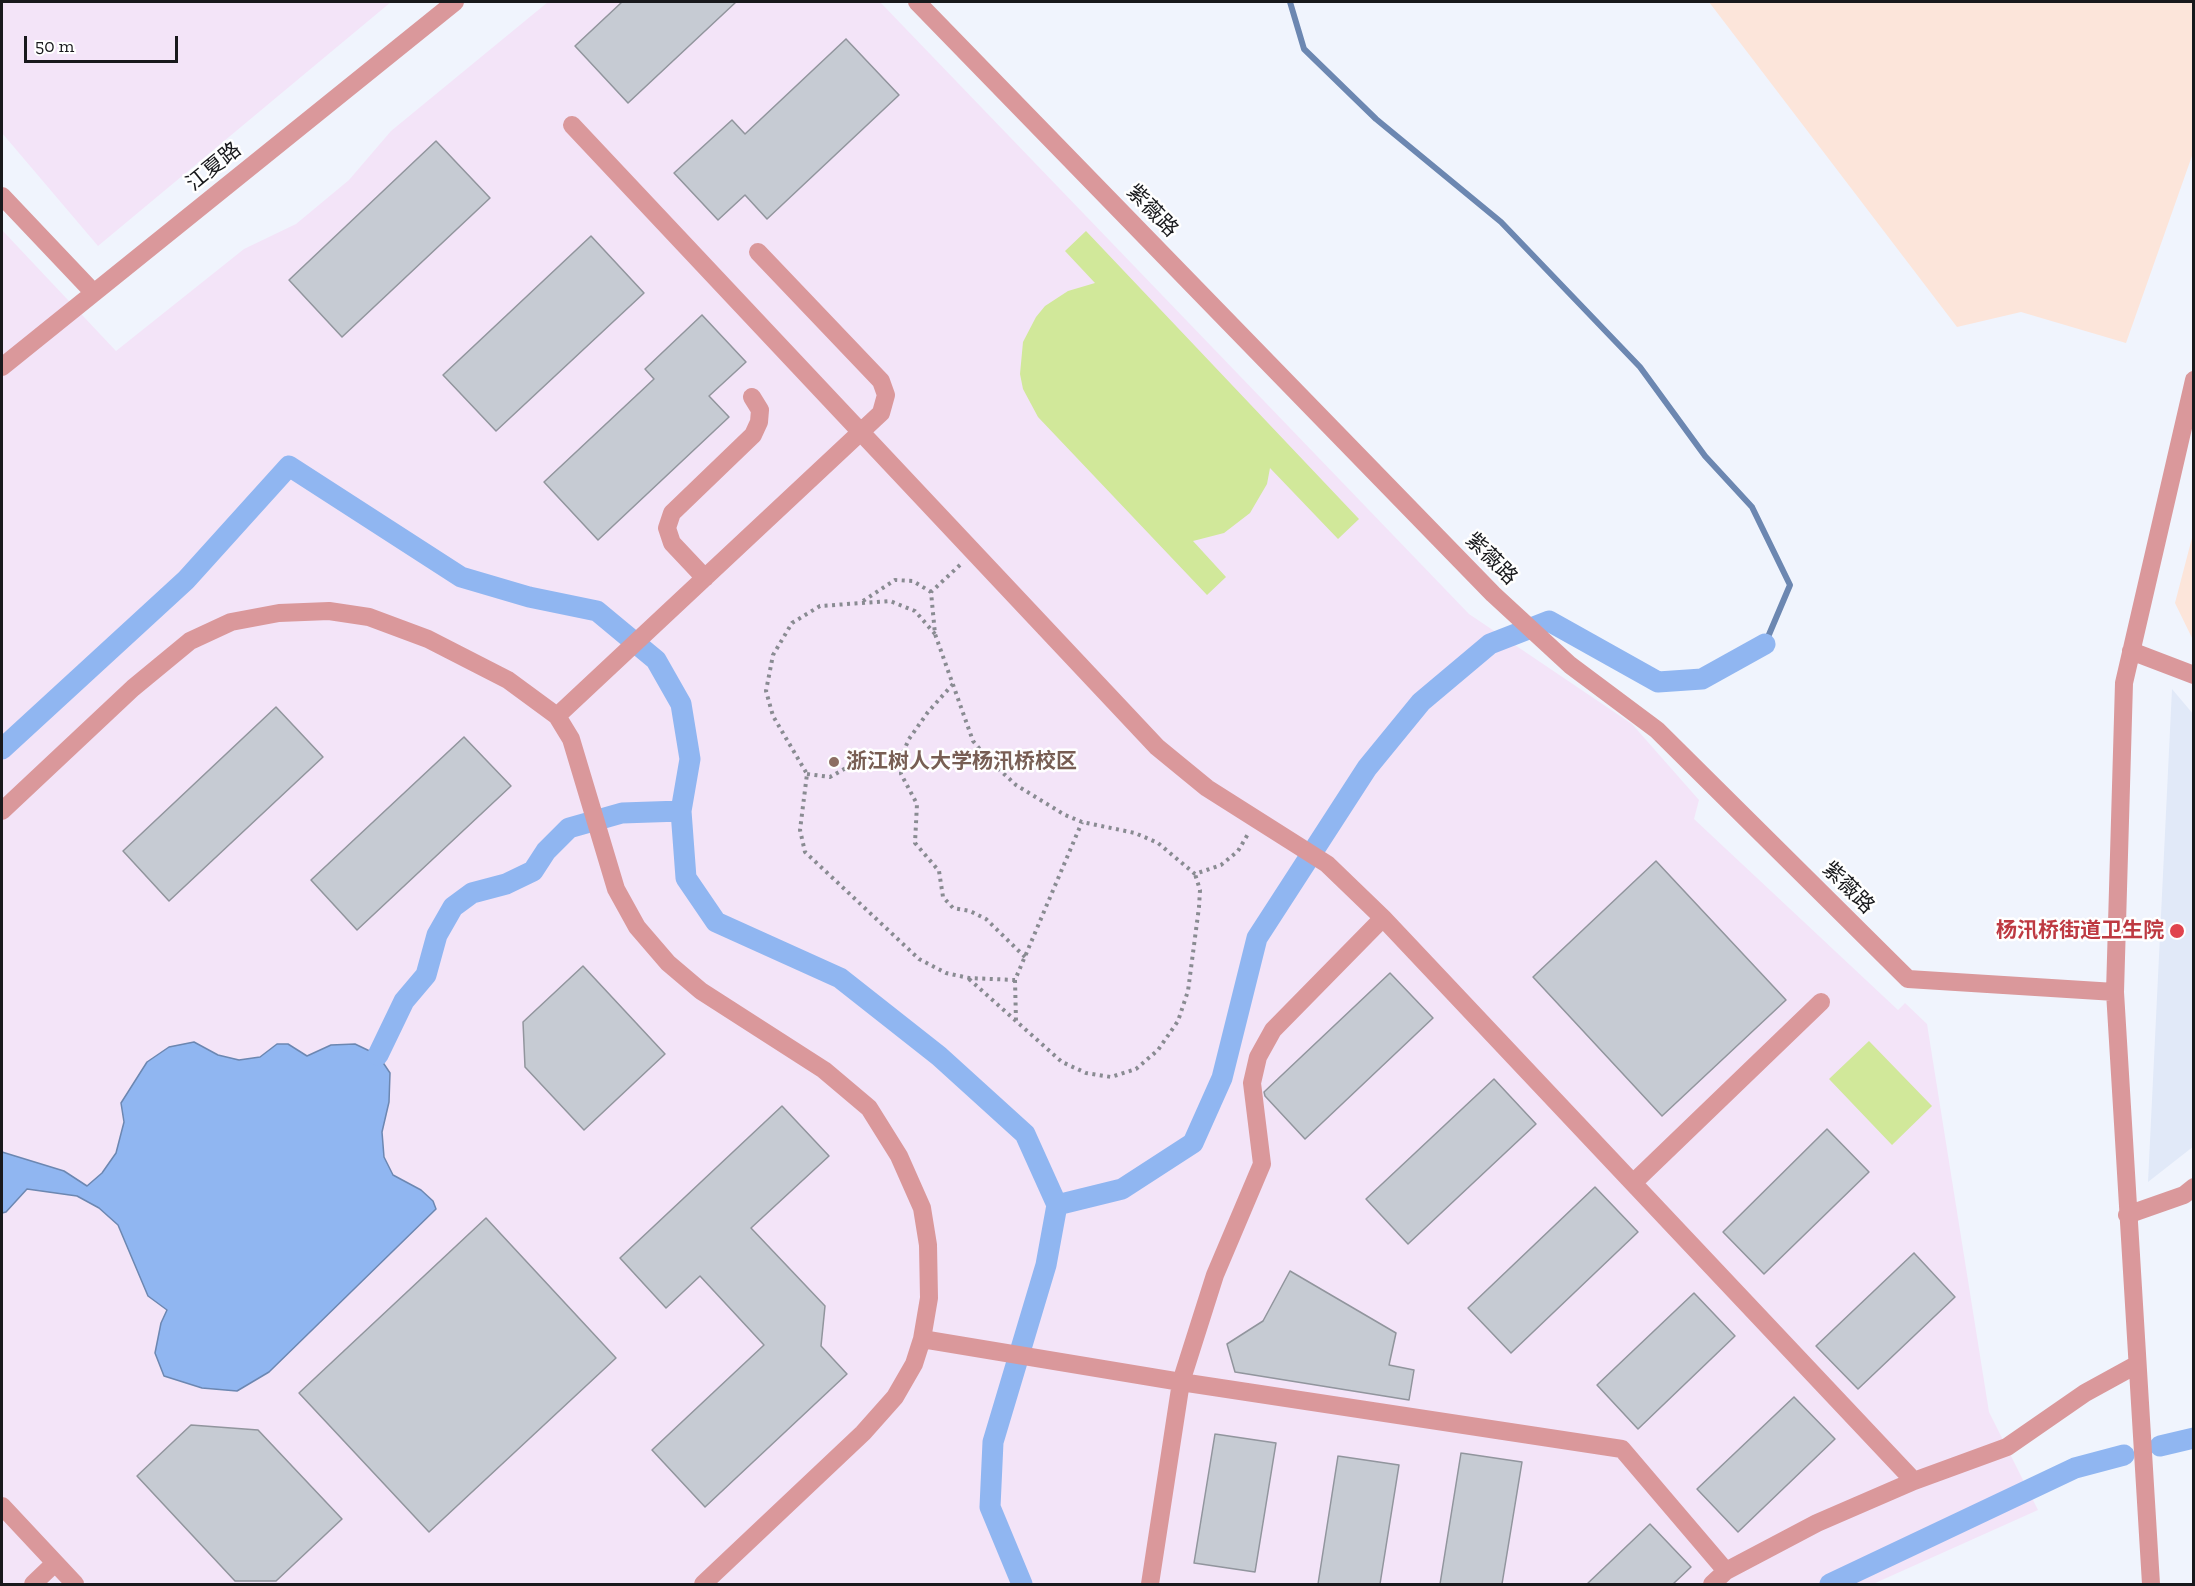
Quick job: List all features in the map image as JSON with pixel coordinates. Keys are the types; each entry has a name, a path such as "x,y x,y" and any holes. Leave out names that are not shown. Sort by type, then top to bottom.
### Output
{"street":[{"name":"江夏路","path":"2,367 455,2"},
{"name":"紫薇路","path":"917,2 1493,594 1570,665 1658,730 1908,979 2115,992"},
{"path":"572,125 1157,747 1207,788 1327,864 1383,918 1914,1481"},
{"path":"2,196 94,293"},
{"path":"557,716 881,413 886,394 881,381 758,252"},
{"path":"2151,1584 2115,992 2124,683 2193,380"},
{"path":"705,578 672,543 667,528 672,513 753,435 759,422 760,410 752,397"},
{"path":"2,810 133,688 190,641 231,622 279,613 329,611 369,617 428,639 508,680 557,716 574,750 616,889 637,927 668,963 701,991 824,1070 868,1108 899,1156 921,1208 928,1245 929,1298 922,1339 914,1364 896,1397 863,1433 703,1584"},
{"path":"2132,651 2193,675"},
{"path":"1150,1584 1181,1382 1215,1275 1262,1164 1252,1083 1258,1057 1274,1030 1383,918"},
{"path":"1633,1183 1821,1002"},
{"path":"2127,1215 2184,1195 2193,1187"},
{"path":"922,1339 1181,1382 1622,1449 1726,1571"},
{"path":"1712,1584 1726,1571 1817,1523 1914,1481 2007,1447 2085,1393 2136,1365"},
{"path":"2,1506 75,1584"},
{"path":"33,1584 55,1563"}],"path":[{"path":"931,592 974,553"},
{"path":"863,601 895,580 913,581 931,592"},
{"path":"931,592 935,634 973,741 990,761 1016,785 1065,815 1082,822 1135,833 1158,843 1195,874 1200,890 1188,991 1178,1021 1158,1050 1136,1069 1111,1077 1086,1073 1062,1062 969,978"},
{"path":"935,634 915,611 890,601 863,601 820,606 792,622 773,655 766,691 773,716 807,774 800,830 805,852 919,959 946,973 969,978 1016,980"},
{"path":"953,684 928,712 909,739 901,757 901,774 917,804 915,843 939,871 943,897 953,908 970,911 986,919 1025,957"},
{"path":"807,774 830,777 867,756 884,752 901,757"},
{"path":"1195,874 1221,865 1238,851 1257,819"},
{"path":"1016,1022 1016,980 1082,822"}],"shaded area":[{"path":"2,2 391,2 98,246 2,133"},
{"name":"浙江树人大学杨汛桥校区","path":"548,2 880,2 1469,614 1632,724 1699,800 1694,819 1898,1010 1905,1003 1927,1024 1989,1412 2038,1510 1873,1584 2,1584 2,230 116,351 244,249 296,224 349,180 391,131"},
{"path":"1709,2 2193,2 2193,153 2126,343 2021,312 1957,327"},
{"path":"2193,534 2193,640 2175,603"},
{"name":"杨汛桥街道卫生院","path":"2172,689 2194,715 2194,1146 2148,1182"}],"green space":[{"path":"1086,231 1359,519 1338,539 1270,468 1267,484 1250,513 1224,533 1193,541 1226,577 1207,595 1038,417 1023,389 1020,374 1023,342 1036,317 1045,306 1068,291 1095,283 1065,251"},
{"path":"1869,1041 1932,1106 1892,1145 1829,1079"}],"water":[{"path":"194,1042 218,1055 239,1060 260,1057 277,1044 288,1044 307,1056 331,1045 355,1044 378,1055 390,1073 389,1102 382,1132 384,1157 393,1175 421,1190 433,1201 436,1209 269,1372 237,1391 202,1388 164,1376 155,1353 161,1323 167,1310 148,1296 118,1225 99,1208 77,1196 27,1189 6,1212 2,1213 2,1152 64,1171 87,1186 102,1173 116,1153 124,1122 121,1103 147,1062 169,1047"}],"building":[{"path":"622,2 736,2 628,103 575,46"},
{"path":"846,39 899,95 767,219 745,195 718,220 674,173 732,120 745,134"},
{"path":"436,141 490,198 342,337 289,280"},
{"path":"591,236 644,293 496,431 443,375"},
{"path":"702,315 746,362 709,396 729,417 598,540 544,482 654,379 645,369"},
{"path":"276,707 323,757 169,901 123,851"},
{"path":"464,737 511,786 357,930 311,880"},
{"path":"1656,861 1786,1000 1662,1116 1533,977"},
{"path":"583,966 665,1054 584,1130 525,1067 523,1022"},
{"path":"1390,973 1433,1018 1305,1139 1265,1096 1264,1092"},
{"path":"1494,1079 1536,1124 1408,1244 1366,1199"},
{"path":"782,1106 829,1156 751,1228 825,1306 821,1346 847,1374 705,1507 652,1450 764,1345 700,1276 666,1308 620,1258"},
{"path":"1827,1129 1869,1172 1764,1274 1723,1232"},
{"path":"1595,1187 1638,1232 1511,1353 1468,1308"},
{"path":"486,1218 616,1358 429,1532 299,1393"},
{"path":"1914,1253 1955,1297 1858,1389 1816,1346"},
{"path":"1290,1271 1396,1333 1389,1365 1414,1370 1409,1400 1235,1372 1227,1344 1263,1321"},
{"path":"1694,1293 1735,1336 1638,1429 1597,1385"},
{"path":"1794,1397 1835,1439 1738,1532 1697,1489"},
{"path":"191,1425 258,1430 342,1519 276,1581 235,1581 137,1476"},
{"path":"1215,1434 1276,1443 1255,1572 1194,1563"},
{"path":"1461,1453 1522,1462 1502,1584 1440,1584"},
{"path":"1338,1456 1399,1465 1380,1584 1318,1584"},
{"path":"1650,1524 1691,1567 1673,1584 1587,1584"}],"waterway":[{"path":"1290,2 1304,49 1376,119 1501,222 1640,367 1705,456 1752,507 1790,585 1765,644"},
{"path":"2,749 186,580 289,466 461,577 529,597 597,611 656,660 681,704 690,759 681,811 686,878 716,922 840,978 939,1056 1025,1134 1057,1205 1046,1265 993,1442 990,1507 1022,1584"},
{"path":"1057,1205 1122,1189 1193,1143 1222,1078 1257,938 1367,768 1421,702 1490,644 1549,621 1658,682 1702,679 1765,644"},
{"path":"378,1055 404,1001 426,975 437,935 453,907 472,893 506,884 533,871 546,851 569,828 622,813 681,811"},
{"path":"2160,1446 2194,1438"},
{"path":"1830,1584 2075,1468 2124,1455"}],"place":[{"name":"浙江树人大学杨汛桥校区","path":"834,762"},
{"name":"杨汛桥街道卫生院","path":"2177,931"}]}
